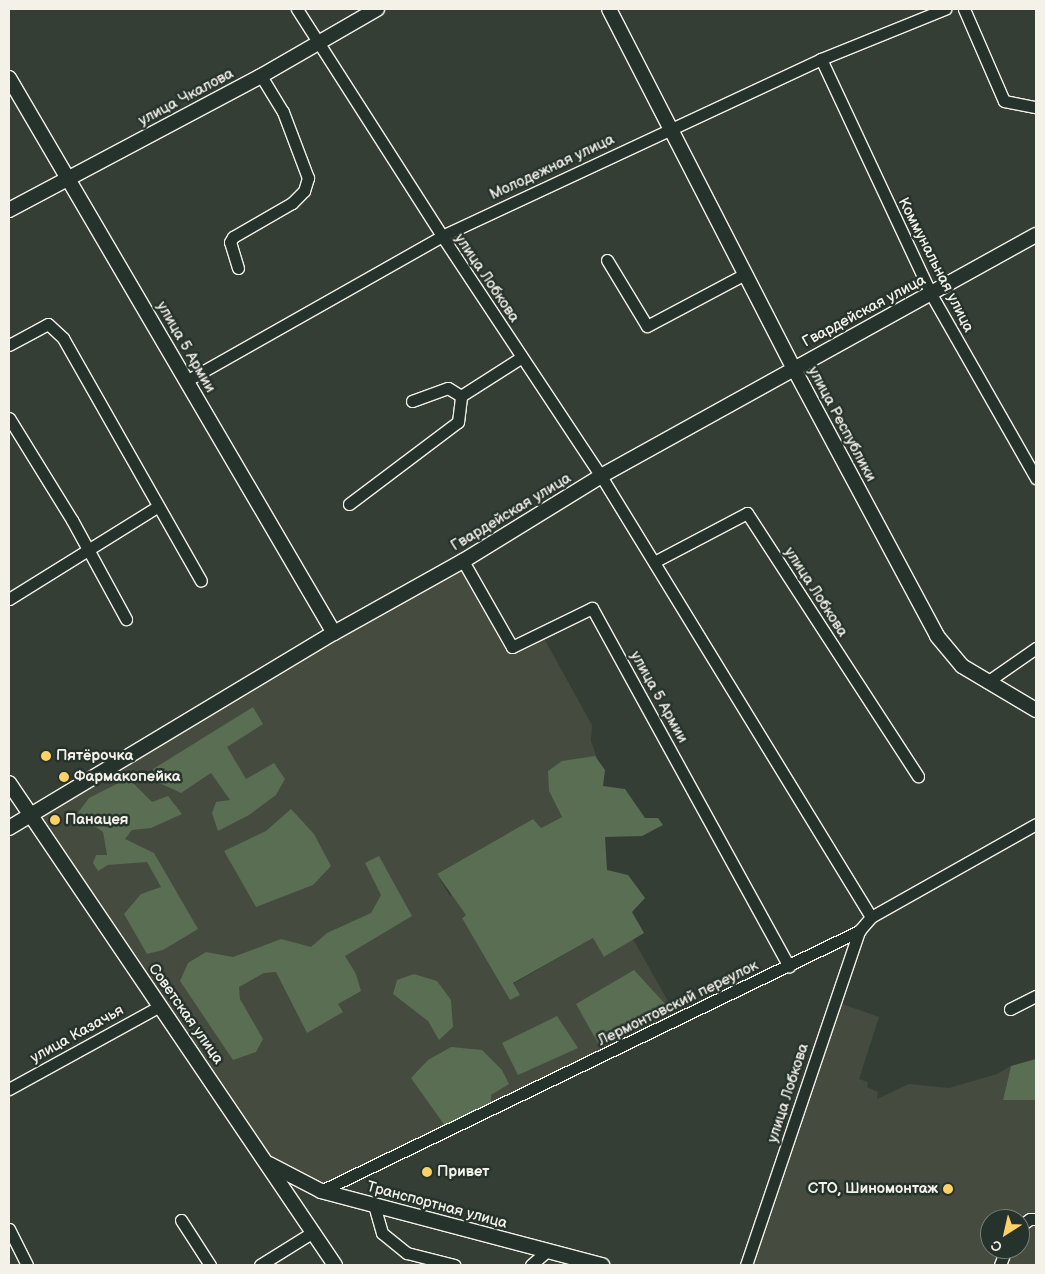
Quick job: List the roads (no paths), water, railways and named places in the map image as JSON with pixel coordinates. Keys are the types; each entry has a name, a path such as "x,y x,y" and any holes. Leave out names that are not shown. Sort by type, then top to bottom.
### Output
{"main road":[{"name":"улица Чкалова","path":"9,210 261,76 376,9"},
{"name":"улица Республики","path":"610,9 668,128 744,274 937,636 962,666 1036,710"},
{"name":"улица 5 Армии","path":"9,78 334,633"},
{"name":"Гвардейская улица","path":"9,828 334,633 463,561 601,476 794,367 931,294 1036,235"},
{"name":"Советская улица","path":"9,782 30,817 268,1163 335,1265"},
{"name":"Транспортная улица","path":"268,1163 322,1191 602,1265"}],"street":[{"name":"улица Лобкова","path":"298,9 442,236 601,476 871,917"},
{"name":"Молодежная улица","path":"186,380 442,236 668,128 821,59 945,9"},
{"path":"964,9 1004,101 1036,107"},
{"name":"Коммунальная улица","path":"821,59 931,294 1036,478"},
{"path":"238,268 230,242 233,238 292,203 304,191 308,178 283,112 261,76"},
{"path":"607,260 648,326 744,274"},
{"path":"9,345 48,324 63,338 146,479 157,507 201,581"},
{"path":"460,396 522,357"},
{"path":"412,401 448,388 460,396"},
{"path":"349,504 458,422 460,396"},
{"path":"9,418 87,549 126,619"},
{"path":"9,599 157,507"},
{"name":"улица Лобкова","path":"654,562 747,513 918,776"},
{"name":"улица 5 Армии","path":"463,561 512,647 592,608 788,966"},
{"path":"987,682 1036,648"},
{"name":"Лермонтовский переулок","path":"322,1191 859,931 871,917 1036,824"},
{"name":"улица Лобкова","path":"746,1265 859,931"},
{"path":"1010,1009 1036,996"},
{"name":"улица Казачья","path":"9,1089 160,1006"},
{"path":"374,1205 382,1233 407,1253 454,1265"},
{"path":"181,1220 210,1265"},
{"path":"9,1229 28,1265"},
{"path":"260,1265 313,1232"},
{"path":"531,1265 548,1250"}],"place":[{"name":"Пятёрочка","path":"46,756"},
{"name":"Фармакопейка","path":"64,777"},
{"name":"Панацея","path":"55,820"},
{"name":"Привет","path":"427,1172"},
{"name":"СТО, Шиномонтаж","path":"948,1189"}]}
